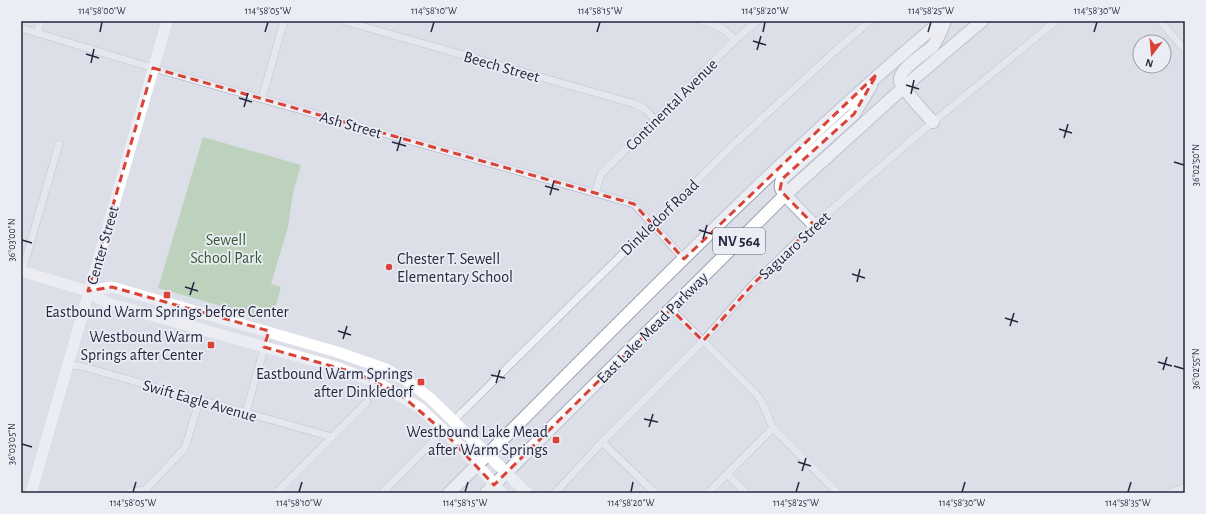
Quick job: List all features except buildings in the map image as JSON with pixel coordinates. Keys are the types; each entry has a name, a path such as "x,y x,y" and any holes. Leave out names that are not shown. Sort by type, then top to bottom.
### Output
{"main road":[{"name":"East Lake Mead Parkway","path":"449,493 749,193 877,74 941,21"},
{"path":"933,122 904,87 900,80 900,75 933,45 945,21"},
{"name":"East Lake Mead Parkway","path":"494,490 506,472 785,195 904,87 982,21"},
{"path":"814,226 780,190 782,179 854,114 877,74"}],"street":[{"path":"37,32 41,21"},
{"name":"Center Street","path":"31,493 167,21"},
{"path":"262,98 284,21"},
{"name":"Beech Street","path":"344,21 635,104 646,109 655,120"},
{"path":"702,21 718,25 727,31 735,40"},
{"name":"Continental Avenue","path":"595,194 601,174 735,40 757,21"},
{"name":"Dinkledorf Road","path":"453,421 652,223 734,144 835,51 870,21"},
{"name":"Saguaro Street","path":"555,493 602,442 703,341 753,284 814,226 933,122 1056,21"},
{"path":"1160,21 1185,50"},
{"name":"Ash Street","path":"21,28 153,68 634,204 684,258"},
{"path":"59,144 22,272 88,291 107,303 350,371 378,383 420,408 477,465 494,490"},
{"path":"88,291 112,287 362,359 386,369 409,382 430,398 527,493"},
{"path":"671,309 764,402 767,416 773,428 838,493"},
{"path":"246,412 268,331"},
{"name":"Swift Eagle Avenue","path":"67,364 84,367 332,437"},
{"path":"130,492 144,490 185,448 200,400"},
{"path":"276,493 367,402"},
{"path":"708,493 773,428"},
{"path":"382,493 443,431"},
{"path":"602,442 655,493"},
{"path":"727,474 746,493"},
{"path":"1169,493 1185,487"}],"highlighted area":[{"path":"153,68 634,204 684,259 877,74 854,114 782,179 780,190 814,225 753,284 703,341 671,309 494,485 443,431 400,394 356,373 264,347 269,331 112,287 88,291"}],"green space":[{"name":"Sewell School Park","path":"203,137 301,165 293,193 288,227 271,284 281,287 276,306 269,310 256,306 253,315 158,288"}],"place":[{"name":"Chester T. Sewell Elementary School","path":"389,267"},
{"name":"Eastbound Warm Springs before Center","path":"167,295"},
{"name":"Westbound Warm Springs after Center","path":"211,345"},
{"name":"Eastbound Warm Springs after Dinkledorf","path":"421,382"},
{"name":"Westbound Lake Mead after Warm Springs","path":"556,440"}]}
